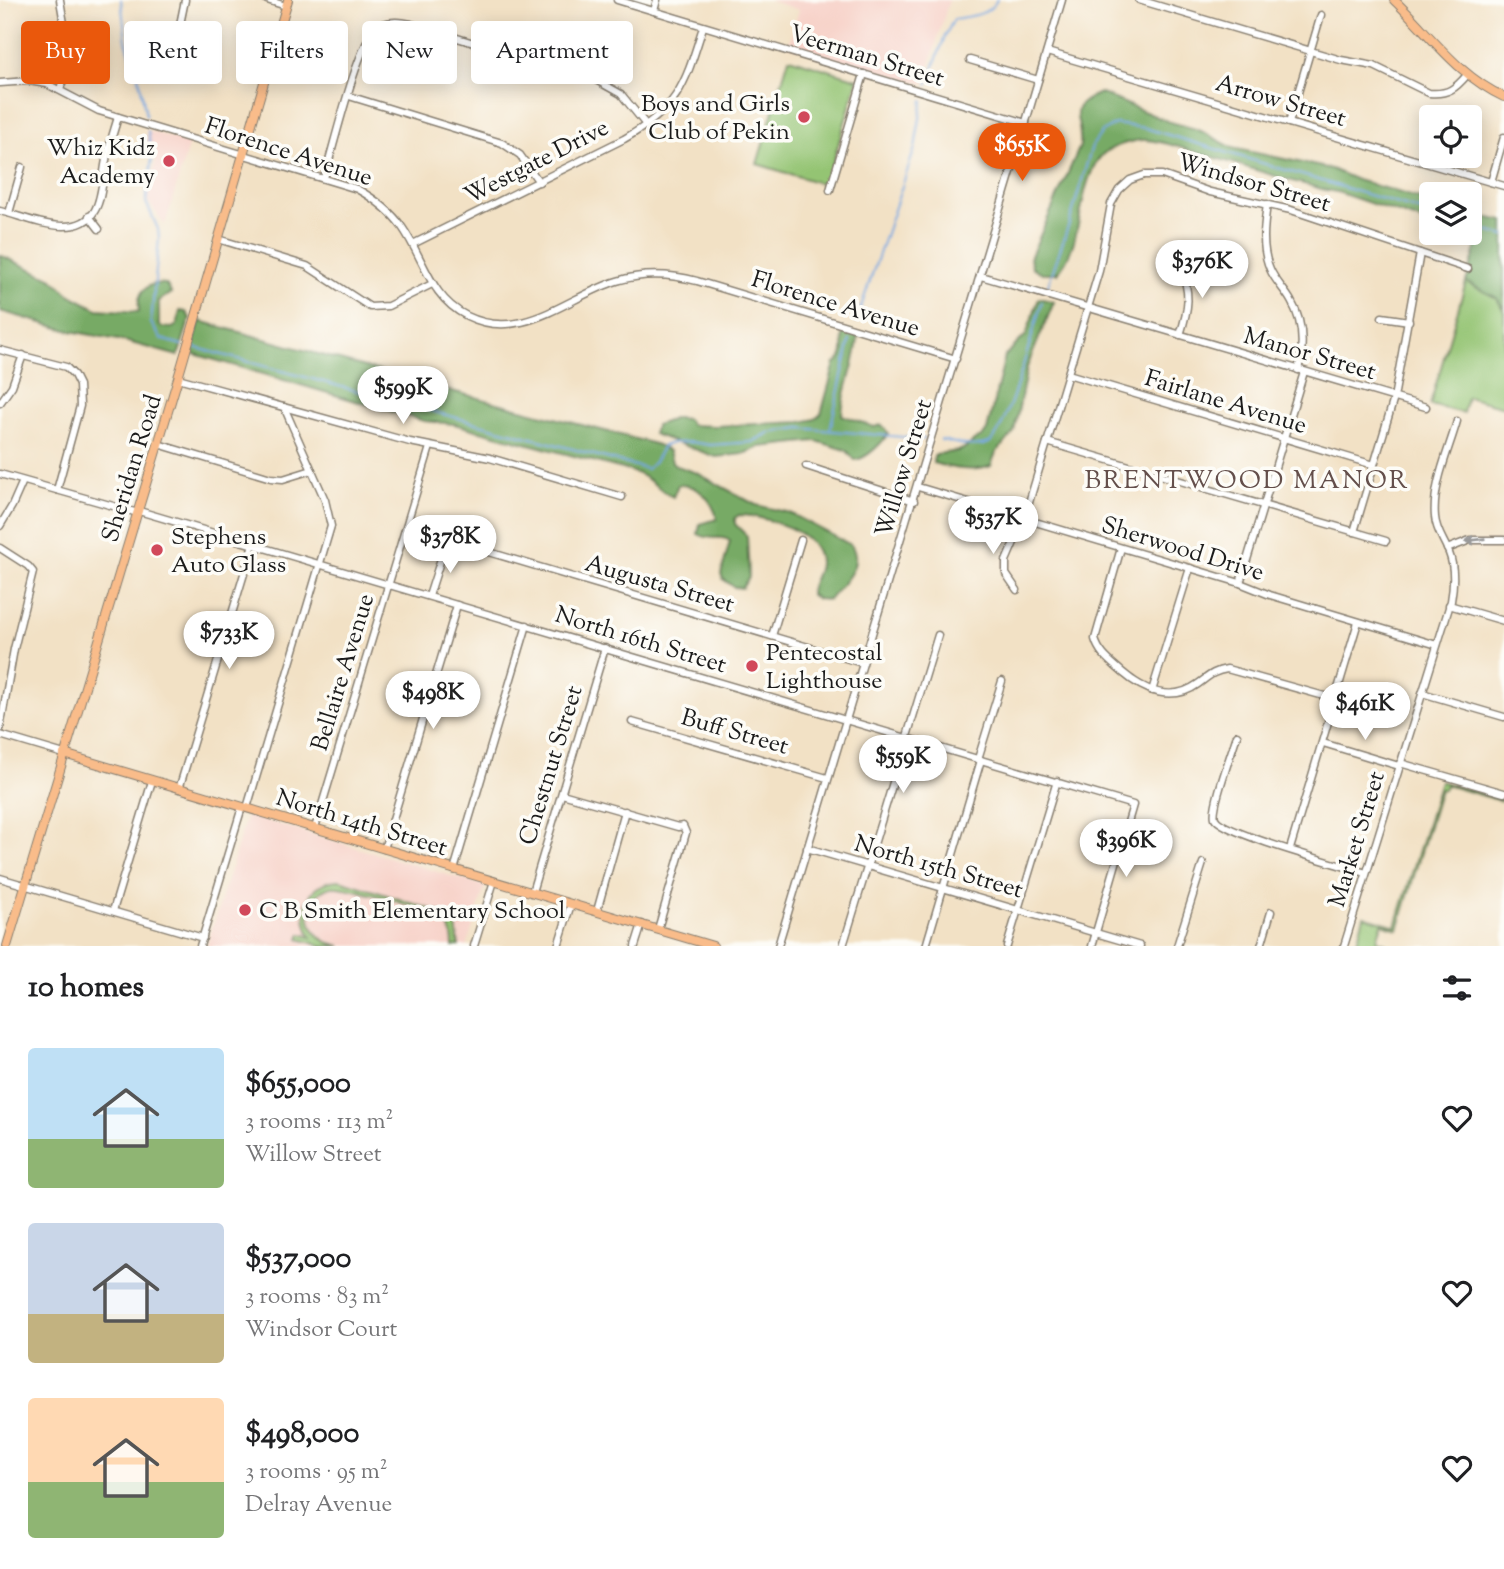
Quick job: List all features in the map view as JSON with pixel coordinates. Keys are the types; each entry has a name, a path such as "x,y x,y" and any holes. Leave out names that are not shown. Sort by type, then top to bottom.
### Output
{"main road":[{"path":"1394,0 1467,75 1504,97"},
{"name":"Sheridan Road","path":"7,946 159,444 287,3"},
{"name":"North 14th Street","path":"64,754 713,946"}],"street":[{"path":"60,0 69,53 60,89"},
{"path":"181,21 185,0"},
{"path":"267,0 287,3"},
{"name":"Veerman Street","path":"617,0 1026,122"},
{"path":"654,11 657,0"},
{"name":"Willow Street","path":"778,946 862,663 914,501 1062,0"},
{"path":"1139,0 1341,60 1369,64 1429,93 1451,91 1467,75"},
{"path":"1289,122 1321,15"},
{"name":"Westgate Drive","path":"413,244 647,125 666,109 683,86 703,27"},
{"path":"457,38 596,80 621,94 647,125"},
{"name":"Arrow Street","path":"1047,52 1504,186"},
{"path":"324,178 362,55"},
{"path":"970,60 1038,80"},
{"path":"830,190 864,74"},
{"name":"Florence Avenue","path":"0,83 29,81 60,89 89,107 118,117 357,189 376,200 397,220 413,244 432,284 444,300 464,315 491,324 508,325 537,318 619,281 642,276 670,276 697,281 956,359"},
{"path":"349,96 502,143 520,155 539,181"},
{"path":"0,211 62,226 74,225 89,216 102,197 106,162 118,117"},
{"path":"1491,182 1504,137"},
{"path":"9,213 22,167"},
{"name":"Windsor Street","path":"1017,590 1006,574 1005,565 1024,519 1068,374 1102,257 1111,204 1119,190 1130,180 1144,175 1163,175 1210,192 1292,210 1468,269"},
{"path":"1240,583 1284,438 1301,371 1303,344 1301,326 1293,304 1268,264 1264,238 1267,204"},
{"path":"89,216 99,229"},
{"path":"218,239 307,267 370,307 388,306 432,284"},
{"path":"1354,532 1394,398 1420,253"},
{"path":"1180,266 1189,292 1188,309 1180,335"},
{"name":"Manor Street","path":"981,276 1426,407"},
{"path":"1382,317 1409,321"},
{"path":"0,350 66,367 74,375 80,390 80,406 57,490"},
{"path":"0,403 12,386 23,355"},
{"name":"Fairlane Avenue","path":"1068,374 1374,465"},
{"path":"178,378 430,447 482,456 621,497"},
{"path":"200,946 330,534 331,517 284,407"},
{"name":"Market Street","path":"1344,946 1449,605 1454,579 1452,562 1439,535 1435,509 1437,490 1457,421"},
{"path":"1047,442 1386,541"},
{"path":"159,444 275,479 312,470"},
{"name":"Bellaire Avenue","path":"315,828 430,447"},
{"path":"806,466 914,501"},
{"name":"North 16th Street","path":"0,474 253,544 1133,804 1096,933"},
{"path":"0,526 23,481"},
{"name":"Sherwood Drive","path":"918,487 1437,645"},
{"path":"772,636 801,540"},
{"path":"1447,549 1470,540 1504,540"},
{"name":"Augusta Street","path":"429,596 447,543 455,542 862,663"},
{"path":"179,789 253,544"},
{"path":"0,548 32,570 0,729"},
{"path":"1121,548 1096,629 1096,643 1100,653 1122,672 1152,691 1169,695 1185,691 1211,673 1227,669 1335,699"},
{"path":"1152,691 1190,568"},
{"path":"384,849 457,605"},
{"path":"1449,605 1504,621"},
{"path":"1290,849 1359,622"},
{"path":"454,870 527,625"},
{"path":"843,946 938,635"},
{"name":"Chestnut Street","path":"532,892 605,648"},
{"path":"926,946 1002,681"},
{"path":"1422,693 1504,717"},
{"name":"Buff Street","path":"632,722 827,778"},
{"name":"North 14th Street","path":"0,735 64,754"},
{"path":"1237,735 1217,800 1217,821 1239,834 1366,873"},
{"path":"1323,743 1504,793"},
{"path":"113,911 152,781"},
{"path":"1007,946 1057,781"},
{"path":"562,794 678,827 683,826 686,833 658,929"},
{"path":"597,911 625,811"},
{"name":"North 15th Street","path":"807,848 1140,946"},
{"path":"1177,946 1203,863"},
{"path":"0,878 203,938"},
{"path":"474,946 494,881"},
{"path":"558,946 571,904"},
{"path":"1261,946 1272,912"},
{"path":"635,946 642,924"},
{"path":"1092,946 1096,933"}],"shaded area":[{"path":"768,0 949,0 924,84 788,46 799,10"},
{"path":"146,130 189,143 165,225 148,201 156,160 147,156"},
{"path":"247,815 485,886 467,946 207,946"}],"green space":[{"path":"789,58 858,79 826,185 757,164"},
{"path":"1100,93 1167,121 1199,130 1233,148 1331,169 1357,180 1419,198 1419,220 1337,192 1166,143 1142,140 1110,149 1102,155 1088,182 1077,231 1066,261 1057,273 1042,273 1032,267 1030,258 1080,146 1077,114 1081,104"},
{"path":"1482,216 1504,221 1504,311 1497,298 1466,282 1477,245 1482,245"},
{"path":"0,255 53,279 69,294 97,309 139,312 139,299 144,290 153,284 166,284 171,293 159,301 159,324 172,328 177,325 180,311 186,312 190,318 178,356 124,341 70,331 0,311"},
{"path":"1466,282 1497,298 1504,311 1504,407 1467,397 1463,413 1430,405"},
{"path":"1039,298 1054,302 1027,367 1014,432 998,450 991,466 969,469 933,463 934,456 963,449 982,437 987,430 1005,356 1026,335"},
{"path":"200,321 655,444 669,451 672,462 677,466 697,473 756,505 790,513 851,545 855,553 853,568 829,600 817,599 810,594 819,563 817,552 810,542 801,534 776,522 739,515 735,518 735,524 747,536 749,577 742,588 734,587 723,579 721,574 730,541 698,534 700,524 717,519 704,494 692,487 678,485 673,497 643,476 630,471 454,424 424,421 191,353"},
{"path":"843,331 858,336 842,415 874,427 882,425 888,433 878,446 864,457 855,460 846,450 816,441 760,447 743,454 716,457 653,434 656,425 676,418 687,419 691,425 715,426 815,419 821,414 835,363 843,353"},
{"path":"1440,781 1504,802 1446,785 1444,790 1440,789 1398,929 1382,924 1377,940 1387,946 1356,946 1364,916 1396,926"},
{"path":"340,880 446,914 456,925 459,946 453,946 448,927 433,914 386,898 338,887 323,890 317,895 310,909 310,917 311,925 321,938 341,946 322,946 299,939 301,934 311,937 305,917 308,899 320,886"}],"waterway":[{"path":"121,0 126,41 140,82 146,116"},
{"path":"927,85 954,19 984,12 997,0"},
{"path":"856,322 915,148 923,100"},
{"path":"1047,288 1092,146 1102,132 1115,124 1145,128 1419,210"},
{"path":"148,131 152,158 146,202 158,229 159,238 151,323 161,339 182,345"},
{"path":"1482,230 1504,236"},
{"path":"941,440 978,445 989,443 996,435 1012,400 1042,302"},
{"path":"830,430 850,340"},
{"path":"193,347 647,469 663,446 672,443 710,445 752,442 769,433 800,428 925,439"}],"place":[{"name":"Boys and Girls Club of Pekin","path":"804,117"},
{"name":"Whiz Kidz Academy","path":"169,161"},
{"name":"Stephens Auto Glass","path":"157,550"},
{"name":"Pentecostal Lighthouse","path":"752,666"},
{"name":"C B Smith Elementary School","path":"245,910"}],"district":[{"name":"BRENTWOOD MANOR","path":"1247,479"}]}
